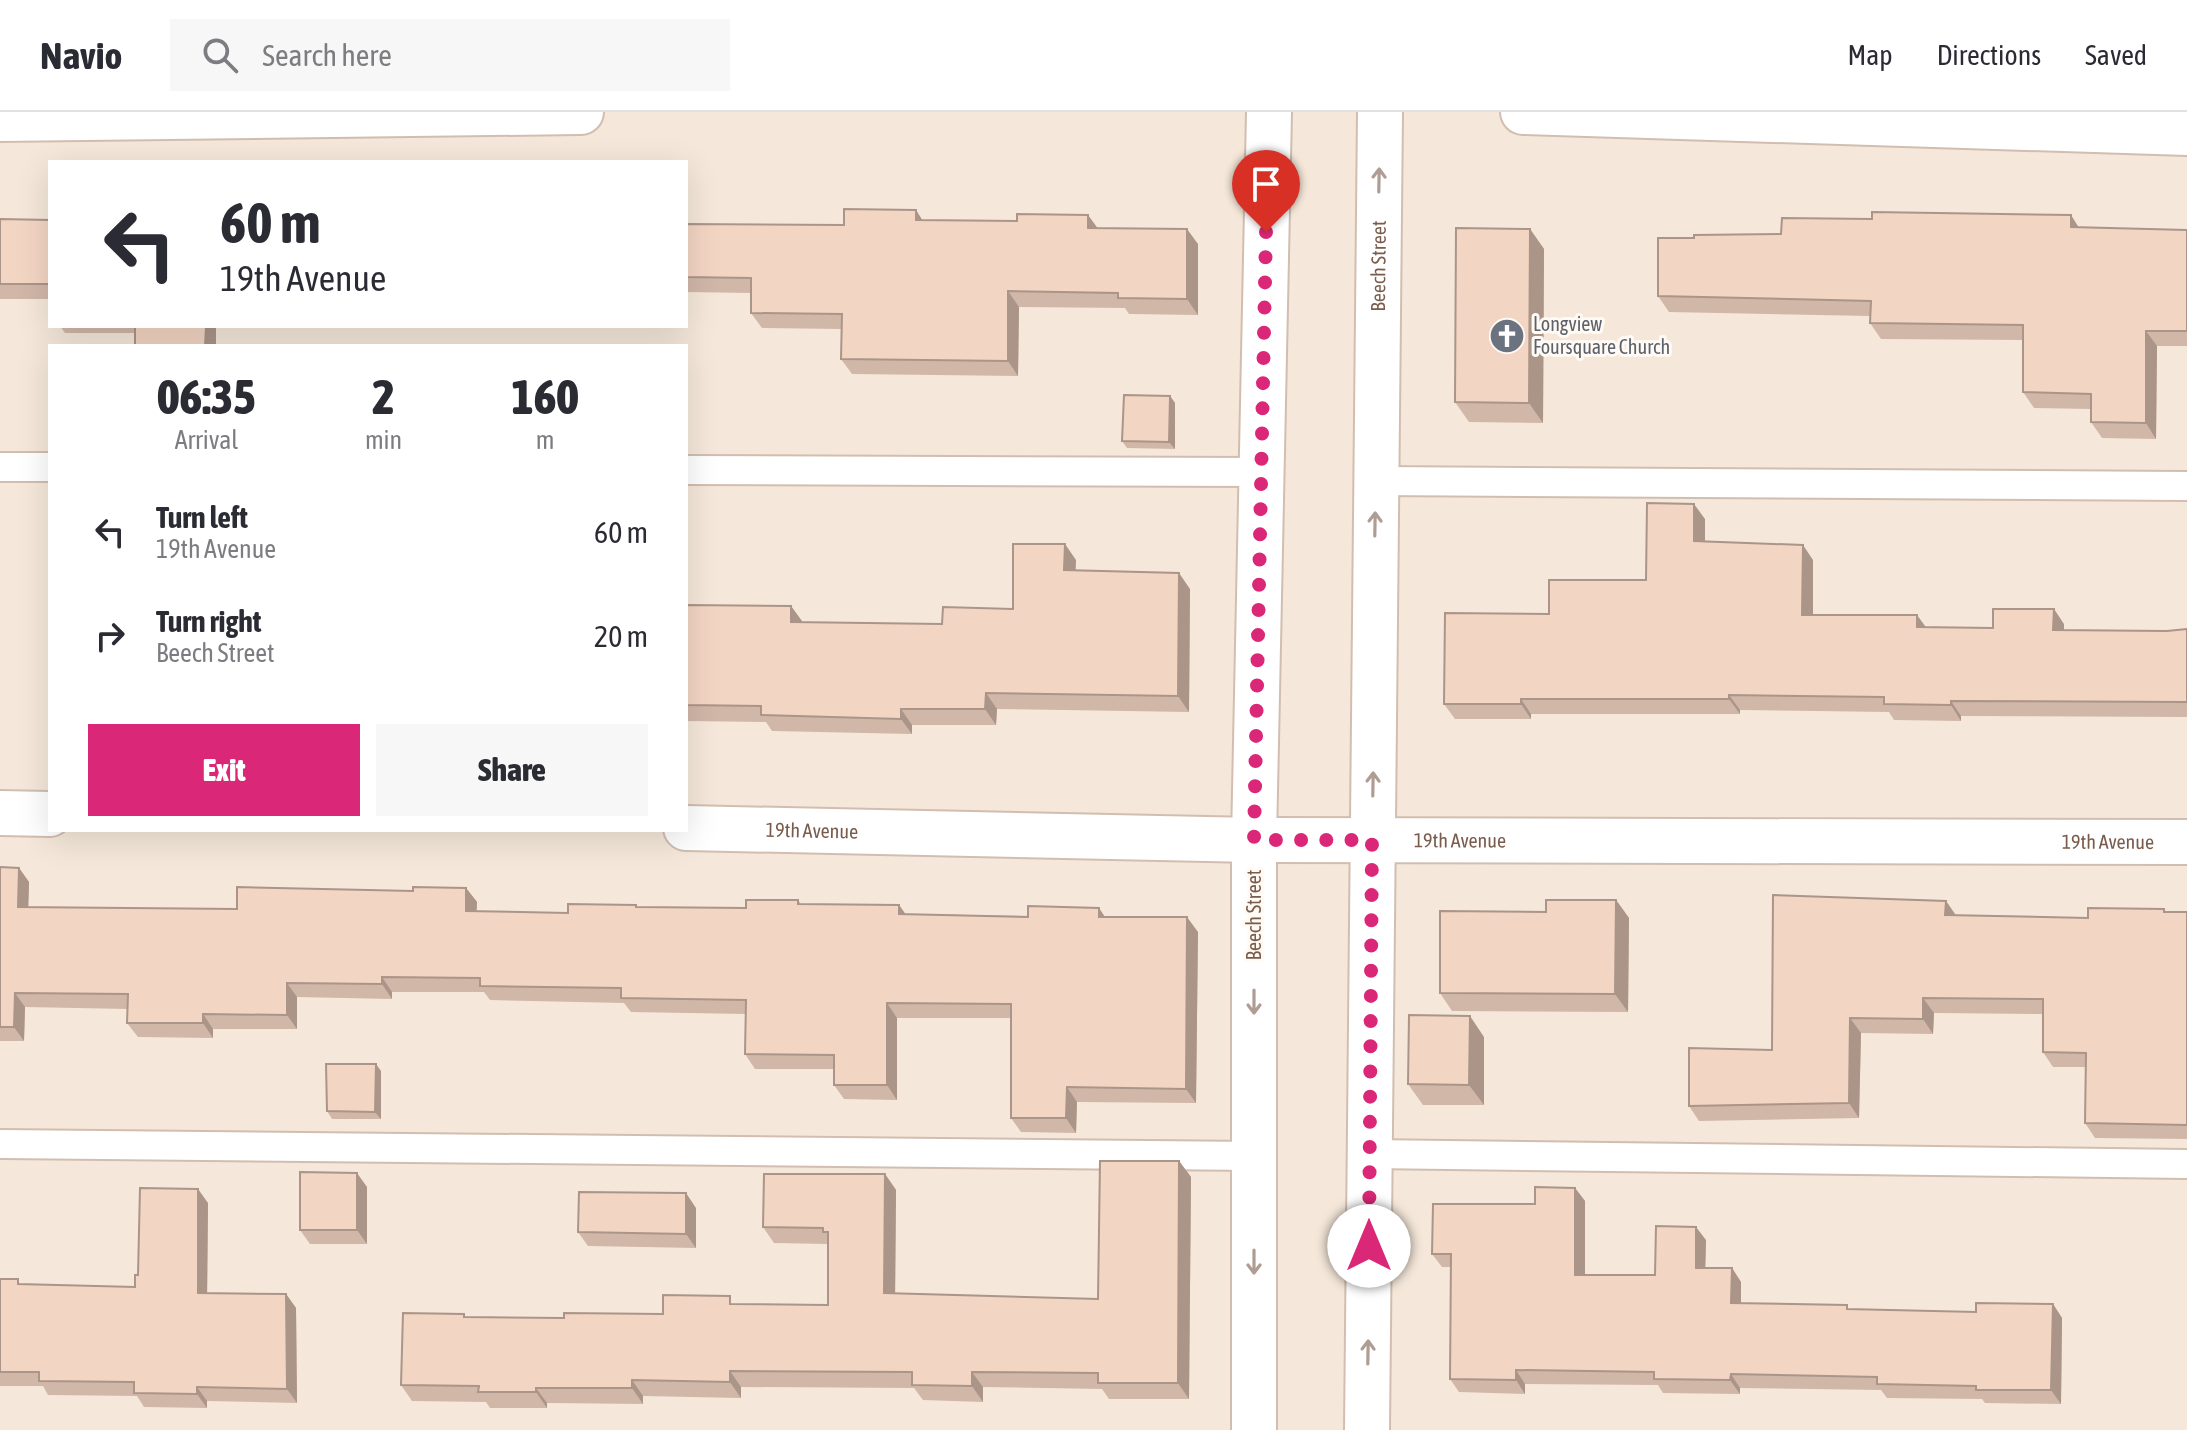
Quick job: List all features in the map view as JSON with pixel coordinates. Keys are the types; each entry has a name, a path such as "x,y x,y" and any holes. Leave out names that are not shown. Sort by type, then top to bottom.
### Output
{"street":[{"path":"0,119 78,115 581,112"},
{"name":"Beech Street","path":"1254,1430 1254,840 1269,112"},
{"name":"Beech Street","path":"1367,1430 1380,112"},
{"path":"1523,112 2187,133"},
{"path":"0,813 48,814"},
{"name":"19th Avenue","path":"688,828 1254,840 2187,842"}],"lane":[{"path":"0,467 48,467"},
{"path":"688,470 1262,472"},
{"path":"1376,481 2187,486"},
{"path":"0,1144 1254,1156"},
{"path":"1370,1154 2187,1164"}],"shaded area":[{"path":"0,112 2187,112 2187,1430 0,1430"}],"building":[{"path":"844,209 916,210 916,220 1017,221 1017,214 1088,215 1088,228 1187,229 1187,299 1118,298 1118,293 1008,291 1008,361 841,359 842,314 751,313 751,278 688,277 688,224 844,225"},
{"path":"1872,212 2071,215 2071,227 2187,230 2187,331 2146,331 2146,423 2091,422 2091,394 2023,392 2023,325 1870,323 1871,301 1658,296 1658,238 1781,234 1782,218 1872,219"},
{"path":"0,219 48,220 48,284 0,284"},
{"name":"Longview Foursquare Church","path":"1456,228 1530,229 1529,403 1455,402"},
{"path":"135,328 206,328 205,344 135,344"},
{"path":"1124,395 1170,396 1169,442 1122,441"},
{"path":"1647,503 1694,504 1694,541 1803,545 1802,615 1917,615 1917,627 1993,628 1993,609 2054,609 2053,630 2187,629 2187,702 1951,701 1951,705 1884,704 1884,697 1729,695 1729,699 1521,699 1521,704 1444,704 1445,613 1549,614 1549,580 1646,580"},
{"path":"1013,544 1065,544 1064,570 1179,573 1178,696 986,693 985,709 901,709 901,719 761,715 761,706 688,705 688,605 791,606 791,622 942,624 943,607 1013,609"},
{"path":"0,867 19,868 18,907 237,909 237,887 413,891 413,887 466,888 466,911 568,913 568,904 746,908 746,900 798,900 798,904 899,905 899,914 1028,917 1028,906 1099,908 1099,917 1187,917 1186,1089 1067,1087 1066,1118 1011,1118 1011,1004 887,1003 887,1085 834,1085 834,1055 745,1054 746,1000 621,998 621,988 480,986 480,978 382,977 382,984 287,983 287,1015 203,1014 203,1023 127,1023 128,994 15,993 14,1027 0,1027"},
{"path":"1773,895 1946,901 1945,915 2088,918 2088,908 2187,912 2187,1125 2085,1123 2086,1053 2043,1052 2043,999 1923,998 1923,1019 1850,1018 1849,1103 1689,1106 1689,1048 1772,1050"},
{"path":"1546,900 1616,900 1615,994 1440,993 1440,911 1546,912"},
{"path":"1409,1015 1470,1016 1469,1085 1408,1084"},
{"path":"326,1064 376,1064 375,1112 327,1111"},
{"path":"1100,1161 1179,1161 1178,1383 1098,1383 1098,1373 972,1372 972,1386 912,1385 912,1372 730,1371 730,1382 632,1380 632,1388 536,1388 536,1392 478,1392 479,1386 401,1385 403,1313 564,1318 564,1313 663,1314 663,1295 730,1296 730,1304 828,1305 828,1232 823,1232 823,1228 763,1227 764,1174 885,1174 884,1293 1098,1299"},
{"path":"300,1172 357,1173 357,1230 300,1230"},
{"path":"1535,1187 1575,1188 1575,1275 1655,1275 1656,1226 1696,1227 1696,1268 1732,1268 1731,1303 1976,1312 1976,1303 2053,1304 2051,1390 1976,1390 1976,1386 1877,1384 1877,1377 1731,1374 1730,1380 1654,1379 1654,1372 1516,1370 1516,1380 1450,1379 1451,1254 1432,1254 1433,1204 1535,1204"},
{"path":"140,1188 198,1189 198,1293 286,1294 287,1389 197,1387 197,1394 134,1393 134,1382 39,1381 39,1372 0,1372 0,1279 18,1279 18,1284 135,1287"},
{"path":"579,1192 686,1193 686,1234 578,1232"}],"place":[{"name":"Longview Foursquare Church","path":"1507,336"}],"route":[{"path":"1266,232 1254,840 1372,840 1369,1246"}]}
